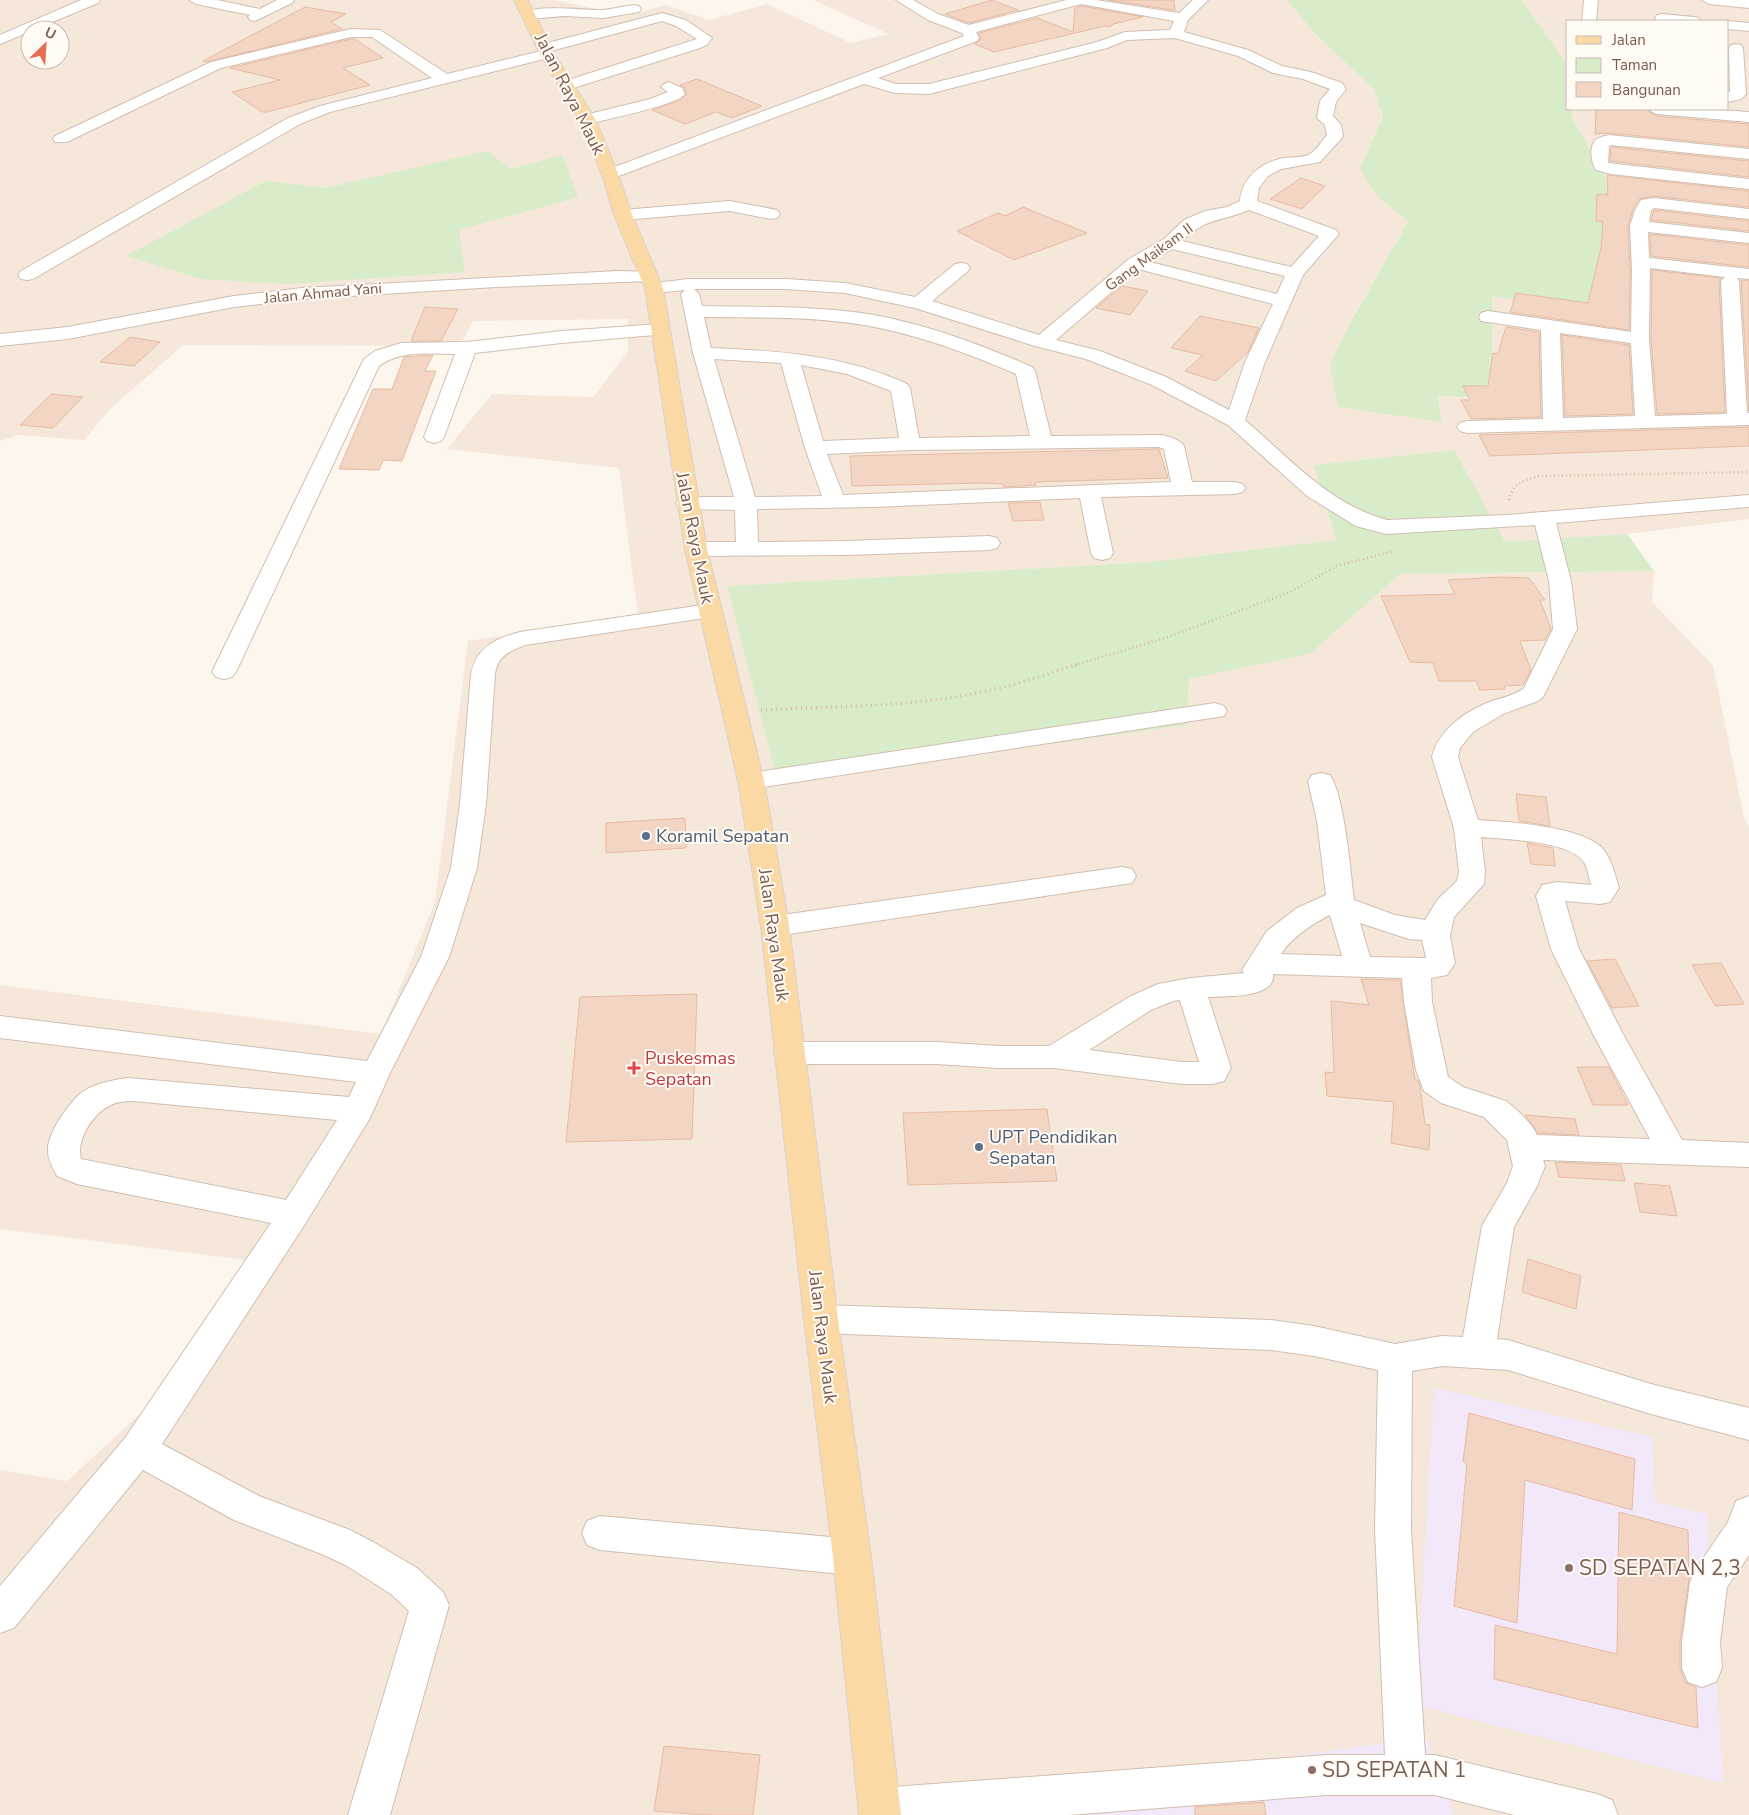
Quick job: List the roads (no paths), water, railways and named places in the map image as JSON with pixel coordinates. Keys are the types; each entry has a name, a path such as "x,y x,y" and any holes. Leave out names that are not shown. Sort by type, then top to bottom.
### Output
{"main road":[{"name":"Jalan Raya Mauk","path":"525,7 546,51 586,119 610,174 623,215 651,282 696,549 710,612 736,711 751,781 776,926 821,1320 852,1557 879,1812"}],"street":[{"path":"196,0 258,15 287,0"},
{"path":"903,0 933,17 968,30 1082,0 1089,3 1182,18"},
{"path":"1176,34 1182,18 1201,0"},
{"path":"1589,20 1591,0"},
{"path":"1709,0 1749,4"},
{"path":"51,2 86,3"},
{"path":"48,20 86,3"},
{"path":"525,7 560,12 610,14 647,5"},
{"path":"1661,16 1687,20"},
{"path":"27,275 294,121 325,110 445,80 663,17 681,23 705,38 700,43 668,54 567,84"},
{"path":"7,24 20,26"},
{"path":"1729,25 1749,27"},
{"path":"610,174 970,39 972,37 968,30"},
{"path":"0,40 20,32"},
{"path":"61,139 216,65 356,32 378,35 445,80"},
{"path":"865,79 895,88 934,88 1102,45 1125,36 1176,34 1243,53 1278,70 1306,75 1338,87 1327,103 1326,118 1330,120 1335,131 1335,136 1331,143 1314,159 1280,163 1265,169 1249,187 1248,204 1330,234 1295,274 1255,362 1235,421"},
{"path":"1729,97 1738,94 1738,48"},
{"path":"586,119 655,102 677,94 677,91 670,86"},
{"path":"1668,110 1749,117"},
{"path":"1749,154 1609,140 1601,143 1600,164 1602,167 1607,168 1749,184"},
{"path":"1645,422 1640,339 1641,266 1639,226 1643,210 1650,203 1749,214"},
{"name":"Gang Maikam II","path":"1042,342 1135,263 1170,243 1190,224 1211,215 1232,211 1248,204"},
{"path":"623,215 730,206 771,214"},
{"path":"1639,226 1749,238"},
{"path":"1170,243 1295,274"},
{"path":"1135,263 1283,301"},
{"path":"1641,266 1749,274"},
{"path":"1641,266 1749,284"},
{"path":"919,302 961,268"},
{"name":"Jalan Ahmad Yani","path":"0,340 50,336 107,327 238,301 336,290 526,279 688,284 816,285 876,293 919,302 1042,342 1093,355 1159,381 1235,421 1314,492 1364,521 1398,527 1507,521 1749,501"},
{"path":"1467,427 1743,420 1730,281"},
{"path":"688,284 703,353 746,503 746,548"},
{"path":"693,310 796,313 862,319 896,326 984,353 1025,371 1042,442"},
{"path":"1488,317 1640,339"},
{"path":"1550,325 1553,424"},
{"path":"224,672 371,363 382,355 401,349 467,348 561,337 660,330"},
{"path":"434,437 467,348"},
{"path":"703,353 789,358 841,366 879,377 900,388 910,444"},
{"path":"789,358 815,448 835,501"},
{"path":"815,448 910,444 1156,441 1168,443 1175,449 1183,487"},
{"path":"687,502 835,501 1183,487 1235,488"},
{"path":"1089,491 1102,553"},
{"path":"1260,964 1437,968 1441,963 1436,935 1447,904 1470,884 1472,872 1467,828 1445,757 1448,743 1457,732 1478,718 1494,709 1529,696 1534,692 1565,629 1560,581 1544,517"},
{"path":"696,549 846,548 989,543"},
{"path":"0,1615 138,1449 294,1215 359,1110 375,1072 435,957 464,868 473,804 484,663 489,655 506,644 520,639 710,612"},
{"path":"751,781 1215,711"},
{"path":"1321,781 1342,905 1359,967"},
{"path":"1467,828 1498,829 1561,840 1577,845 1595,857 1605,888 1600,895 1557,891 1552,892 1550,896 1565,949 1608,1034 1673,1152"},
{"path":"776,926 1122,876"},
{"path":"1054,1057 1141,1003 1168,991 1254,983 1260,976 1256,970 1257,966 1277,938 1296,923 1326,905 1342,905 1387,923 1409,929 1438,930"},
{"path":"1420,968 1416,974 1418,1002 1430,1070 1435,1082 1452,1095 1495,1109 1521,1135 1529,1166 1522,1186 1498,1226 1478,1352"},
{"path":"789,1053 937,1053 999,1057 1054,1057 1182,1073 1213,1073 1216,1068 1191,988"},
{"path":"0,1027 375,1072"},
{"path":"294,1215 77,1171 68,1167 64,1159 64,1144 85,1108 94,1099 119,1090 133,1089 359,1110"},
{"path":"1524,1147 1749,1156"},
{"path":"821,1320 1271,1335 1314,1340 1395,1359 1442,1351 1478,1352 1529,1360 1652,1398 1749,1424"},
{"path":"1395,1359 1393,1529 1406,1776"},
{"path":"138,1449 248,1508 336,1542 360,1554 404,1581 430,1605 369,1815"},
{"path":"1702,1668 1701,1642 1710,1582 1744,1529 1749,1513"},
{"path":"600,1533 852,1557"},
{"path":"879,1812 1326,1774 1435,1775 1597,1815"}],"place":[{"name":"Koramil Sepatan","path":"646,836"},
{"name":"Puskesmas Sepatan","path":"634,1068"},
{"name":"UPT Pendidikan Sepatan","path":"979,1147"},
{"name":"SD SEPATAN 2,3","path":"1569,1568"},
{"name":"SD SEPATAN 1","path":"1312,1770"}]}
